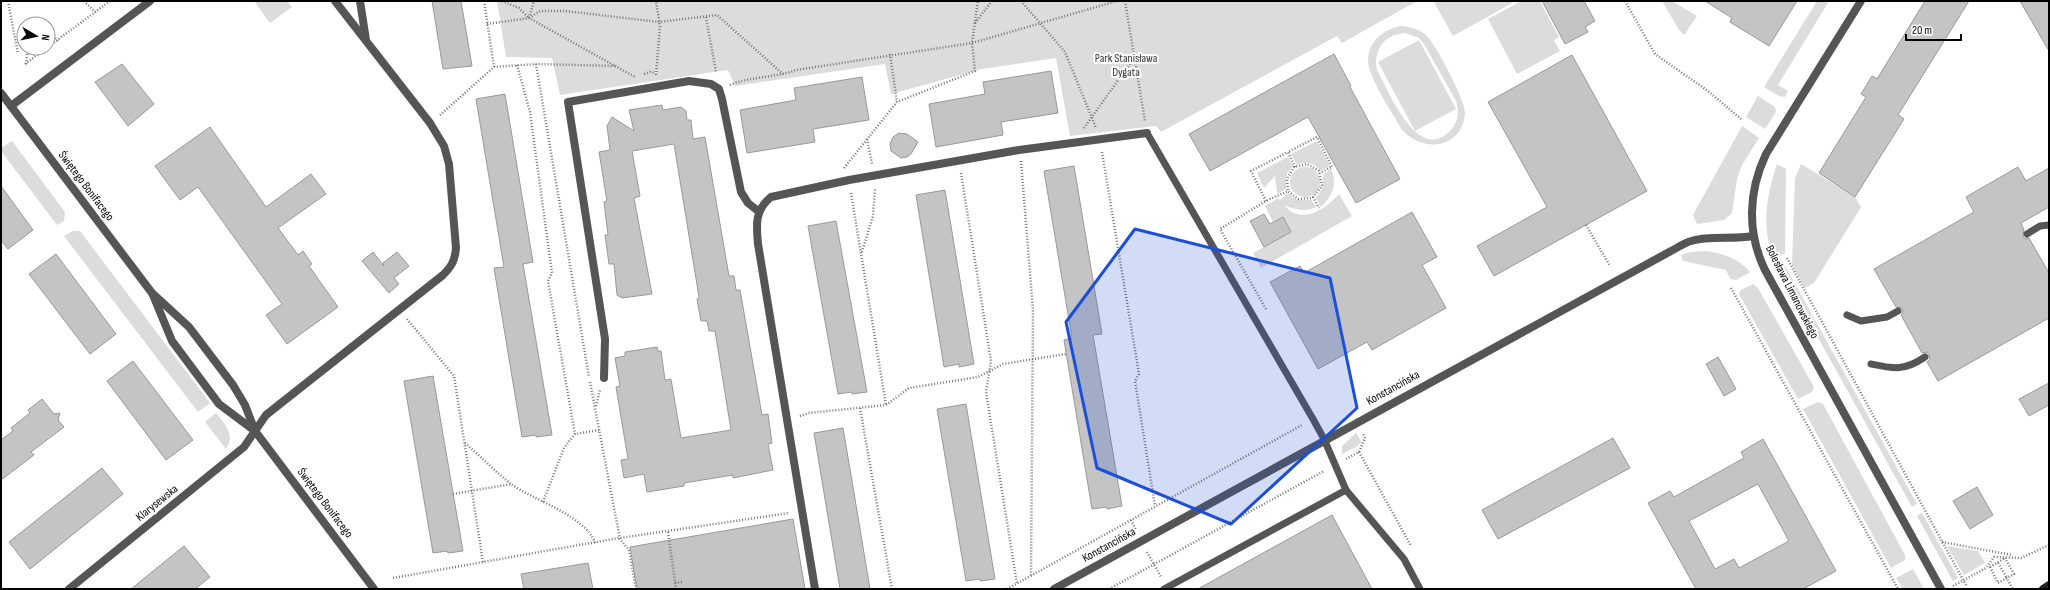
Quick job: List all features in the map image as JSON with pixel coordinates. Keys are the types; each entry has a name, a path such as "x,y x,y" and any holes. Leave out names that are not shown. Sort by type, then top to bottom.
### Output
{"main road":[{"path":"2043,589 2049,586"}],"street":[{"path":"11,106 150,1"},
{"name":"Klarysewska","path":"69,589 244,447 266,415 443,275 451,267 455,259 456,248 449,164 444,146 430,123 335,1"},
{"path":"360,1 366,41"},
{"name":"Bolesława Limanowskiego","path":"1861,1 1766,154 1759,169 1752,202 1753,236 1765,270 1941,589"},
{"path":"604,378 605,339 568,102 697,81 711,84 719,89 741,192 748,203 758,211"},
{"name":"Świętego Bonifacego","path":"2,96 152,293 189,328 233,385 245,405 255,431 374,589"},
{"path":"815,589 758,244 756,224 758,211 771,197 849,180 1019,150 1147,133"},
{"name":"Konstancińska","path":"1054,589 1324,439 1690,242 1753,236"},
{"name":"Świętego Bonifacego","path":"152,293 172,341 219,404 255,431"}],"lane":[{"path":"1147,133 1313,419 1324,439 1346,490 1404,559 1420,589"},
{"path":"2027,234 2040,226 2049,225"},
{"path":"1847,315 1862,322 1887,317 1898,311"},
{"path":"1871,364 1890,368 1910,366 1925,357"},
{"path":"1165,589 1346,490"}],"path":[{"path":"8,1 16,43"},
{"path":"84,1 95,12"},
{"path":"58,41 110,1"},
{"path":"484,1 494,67"},
{"path":"502,1 518,8 529,18 638,79 640,90"},
{"path":"529,18 534,1"},
{"path":"656,1 659,22 655,73 659,87"},
{"path":"832,184 897,102 975,71 972,43 978,1"},
{"path":"975,24 992,1"},
{"path":"1021,1 1065,52 1100,139 1138,374 1135,381 1155,506"},
{"path":"706,17 719,89 739,81 784,75 796,70 890,54 972,43 1117,1"},
{"path":"1125,1 1147,133"},
{"path":"1626,1 1655,54 1708,91 1741,119"},
{"path":"487,24 529,18 540,11 565,11 659,22 717,15 784,75"},
{"path":"890,54 897,102"},
{"path":"27,56 26,64 37,56"},
{"path":"1072,142 1092,118 1134,58"},
{"path":"430,123 494,67 536,64 615,66"},
{"path":"536,64 564,237 595,409 620,539 629,550 636,589"},
{"path":"517,66 530,112 552,273 548,281 575,434"},
{"path":"1266,201 1251,171 1317,137 1332,167 1320,173"},
{"path":"862,253 875,205 874,176 867,139"},
{"path":"1019,150 1024,189 1033,310 1034,358 1031,576"},
{"path":"1288,152 1295,167"},
{"path":"960,161 990,361 986,392 1017,584"},
{"path":"1307,164 1315,167 1320,173 1322,186 1313,198 1308,200 1298,199 1288,191 1287,178 1295,167 1307,164"},
{"path":"849,180 886,405"},
{"path":"1220,229 1266,201 1288,191"},
{"path":"1313,198 1319,208"},
{"path":"1586,225 1610,266"},
{"path":"1787,258 1967,587"},
{"path":"1731,288 1898,589"},
{"path":"399,310 454,376 483,562"},
{"path":"787,422 809,413 886,405 909,388 978,376 1003,364 1066,354"},
{"path":"595,409 604,378"},
{"path":"860,408 892,589"},
{"path":"1008,589 1313,419"},
{"path":"543,502 564,448 575,434 599,430"},
{"path":"1110,589 1360,452 1365,438 1361,430"},
{"path":"464,443 512,484 576,520 594,538 595,543"},
{"path":"1360,452 1412,548"},
{"path":"453,494 512,484"},
{"path":"394,578 595,543 790,513"},
{"path":"1131,520 1137,532"},
{"path":"668,532 676,589"},
{"path":"1942,542 2012,555"},
{"path":"1955,585 1986,568 1994,557 2021,558 2049,545"},
{"path":"1146,550 1165,589"},
{"path":"2005,558 2014,574 1998,583 1990,567 1998,563 2005,558"},
{"path":"1998,563 2007,578"},
{"path":"1998,563 2013,589"},
{"path":"675,583 682,582"}],"highlighted area":[{"path":"1135,229 1330,278 1357,408 1231,524 1097,468 1066,322"}],"green space":[{"path":"254,1 287,1 292,7 270,23"},
{"name":"Park Stanisława Dygata","path":"497,1 1417,1 1342,43 1337,36 1161,132 1156,126 1070,136 1056,58 982,69 891,94 885,64 735,86 728,70 560,95 552,58 506,57"},
{"path":"1516,1 1453,36 1434,2"},
{"path":"1521,1 1540,1 1559,37 1554,40 1560,51 1517,74 1488,19"},
{"path":"1662,1 1672,1 1697,16 1684,35 1679,30"},
{"path":"1817,1 1829,1 1778,85 1788,91 1785,97 1779,96 1764,87"},
{"path":"1402,26 1408,27 1425,34 1430,39 1449,72 1464,106 1465,112 1463,124 1458,133 1450,140 1441,144 1431,144 1411,138 1402,130 1377,88 1369,64 1368,56 1370,48 1379,36 1394,28","holes":["1405,33 1419,38 1424,44 1457,105 1458,116 1454,127 1439,139 1427,139 1416,132 1406,121 1397,108 1377,70 1377,56 1382,44 1386,40 1398,34"]},
{"path":"1419,40 1456,109 1415,131 1378,62"},
{"path":"1758,96 1775,107 1776,112 1765,129 1746,117"},
{"path":"1742,126 1759,138 1742,165 1737,179 1732,213 1724,220 1697,224 1693,215"},
{"path":"12,141 65,212 64,221 57,225 1,151 1,148"},
{"path":"1317,141 1330,166 1320,171 1316,166 1310,164 1303,163 1297,165 1291,154"},
{"path":"1288,157 1293,166 1287,173 1286,189 1277,194 1275,176 1264,188 1257,173"},
{"path":"1777,164 1786,169 1785,253 1775,259 1770,248 1766,224 1770,187"},
{"path":"1801,164 1855,197 1861,207 1814,283 1805,288 1792,265 1795,178"},
{"path":"1305,167 1316,171 1320,182 1316,193 1305,197 1294,193 1290,182 1294,171"},
{"path":"1331,169 1334,180 1333,190 1331,195 1321,207 1316,198 1322,189 1323,175"},
{"path":"1288,193 1297,200 1311,200 1316,207 1308,210 1300,210 1284,205 1291,211 1298,214 1305,215 1320,210 1334,200 1339,194 1352,216 1261,268 1253,253 1291,232 1283,217 1273,222 1265,206 1278,198 1280,200"},
{"path":"73,231 80,231 210,403 198,412 64,236"},
{"path":"1705,251 1718,253 1729,257 1740,263 1750,272 1736,280 1730,279 1726,270 1683,261 1681,255 1690,252"},
{"path":"1785,266 1917,504 1912,507 1780,269"},
{"path":"1753,284 1758,288 1814,387 1812,392 1798,399 1739,294 1741,290"},
{"path":"1818,402 1823,404 1905,555 1905,560 1891,568 1803,409"},
{"path":"216,413 230,434 229,444 226,449 205,422"},
{"path":"1356,433 1361,441 1358,446 1342,454 1342,446"},
{"path":"1922,513 1958,578 1953,581 1917,516"},
{"path":"1947,546 1978,551 1985,563 1964,575"},
{"path":"1913,569 1924,589 1903,589 1896,578"}],"building":[{"path":"432,1 461,1 472,66 443,69"},
{"path":"1542,1 1584,1 1595,21 1585,27 1588,32 1565,44"},
{"path":"1705,1 1797,1 1769,46 1730,22 1732,18"},
{"path":"1925,1 1969,1 1898,115 1904,119 1855,197 1819,173 1866,97 1861,94 1872,76 1877,79"},
{"path":"2020,1 2049,1 2049,51"},
{"path":"1334,54 1351,86 1350,87 1400,179 1356,203 1308,117 1210,171 1189,134"},
{"path":"1572,55 1647,191 1494,276 1477,246 1547,207 1488,102"},
{"path":"122,64 154,104 128,126 95,82"},
{"path":"1051,71 1058,113 1001,122 1003,135 936,147 929,104 985,94 983,82"},
{"path":"862,77 869,120 813,129 815,142 747,153 740,110 796,100 794,88"},
{"path":"505,94 533,262 523,264 552,435 536,437 536,435 522,437 494,268 504,267 476,99"},
{"path":"662,105 663,110 681,107 686,111 687,120 691,120 693,139 705,137 729,276 734,276 736,290 740,290 762,415 768,414 772,443 768,444 773,470 733,478 733,475 684,483 684,486 647,492 644,474 624,478 621,460 628,459 616,387 620,386 615,358 625,356 625,352 657,347 658,351 661,351 665,380 671,379 681,438 731,430 715,331 709,331 707,321 701,321 697,299 699,297 674,144 632,151 640,196 634,198 652,294 622,298 617,295 614,264 609,264 605,235 608,235 604,202 607,201 599,152 610,150 607,126 612,117 634,131 629,110"},
{"path":"210,127 266,207 311,174 326,194 278,228 298,255 303,251 312,264 309,266 338,307 287,344 266,315 282,304 198,187 180,200 155,166"},
{"path":"899,133 907,134 918,142 911,154 907,157 901,158 891,151 890,144 893,137"},
{"path":"1074,166 1102,334 1093,335 1122,506 1107,509 1106,507 1092,509 1064,340 1072,338 1044,171"},
{"path":"2018,167 2026,181 2049,168 2049,207 2021,223 2024,230 2023,236 2025,239 2029,238 2049,273 2049,318 1938,381 1927,362 1930,359 1929,355 1927,352 1922,353 1901,315 1903,312 1902,308 1896,307 1874,269 1974,212 1966,197"},
{"path":"1,186 33,230 8,249 1,240"},
{"path":"945,190 974,364 959,367 959,364 944,367 916,195"},
{"path":"1412,212 1437,257 1422,265 1446,308 1372,350 1367,342 1318,369 1270,282 1300,266 1304,273"},
{"path":"1264,214 1270,224 1283,217 1291,232 1264,247 1250,221"},
{"path":"836,221 867,392 838,394 808,226"},
{"path":"373,252 384,266 383,263 397,252 409,266 394,278 399,284 389,293 362,261"},
{"path":"56,254 116,334 90,354 29,274"},
{"path":"1718,357 1736,389 1724,396 1706,364"},
{"path":"133,361 193,440 166,460 107,381"},
{"path":"433,376 463,551 448,553 447,551 433,553 404,381"},
{"path":"2049,383 2049,405 2029,416 2019,399"},
{"path":"42,399 54,414 60,413 58,420 64,427 31,452 34,455 1,480 1,440 13,431 11,428 30,413 28,410"},
{"path":"966,404 995,579 980,581 980,579 966,581 937,409"},
{"path":"843,428 870,589 840,589 814,433"},
{"path":"1613,438 1630,468 1498,539 1482,510"},
{"path":"1763,439 1836,571 1803,589 1696,589 1648,503 1670,491 1674,497 1744,458 1741,452","holes":["1758,484 1789,541 1739,568 1734,559 1715,569 1689,521"]},
{"path":"102,468 123,494 30,569 9,542"},
{"path":"1977,487 1993,515 1970,529 1953,501"},
{"path":"1332,515 1372,589 1198,589 1234,569"},
{"path":"793,519 805,589 637,589 630,547"},
{"path":"184,546 210,577 195,589 131,589"},
{"path":"588,563 593,589 524,589 521,574"}]}
